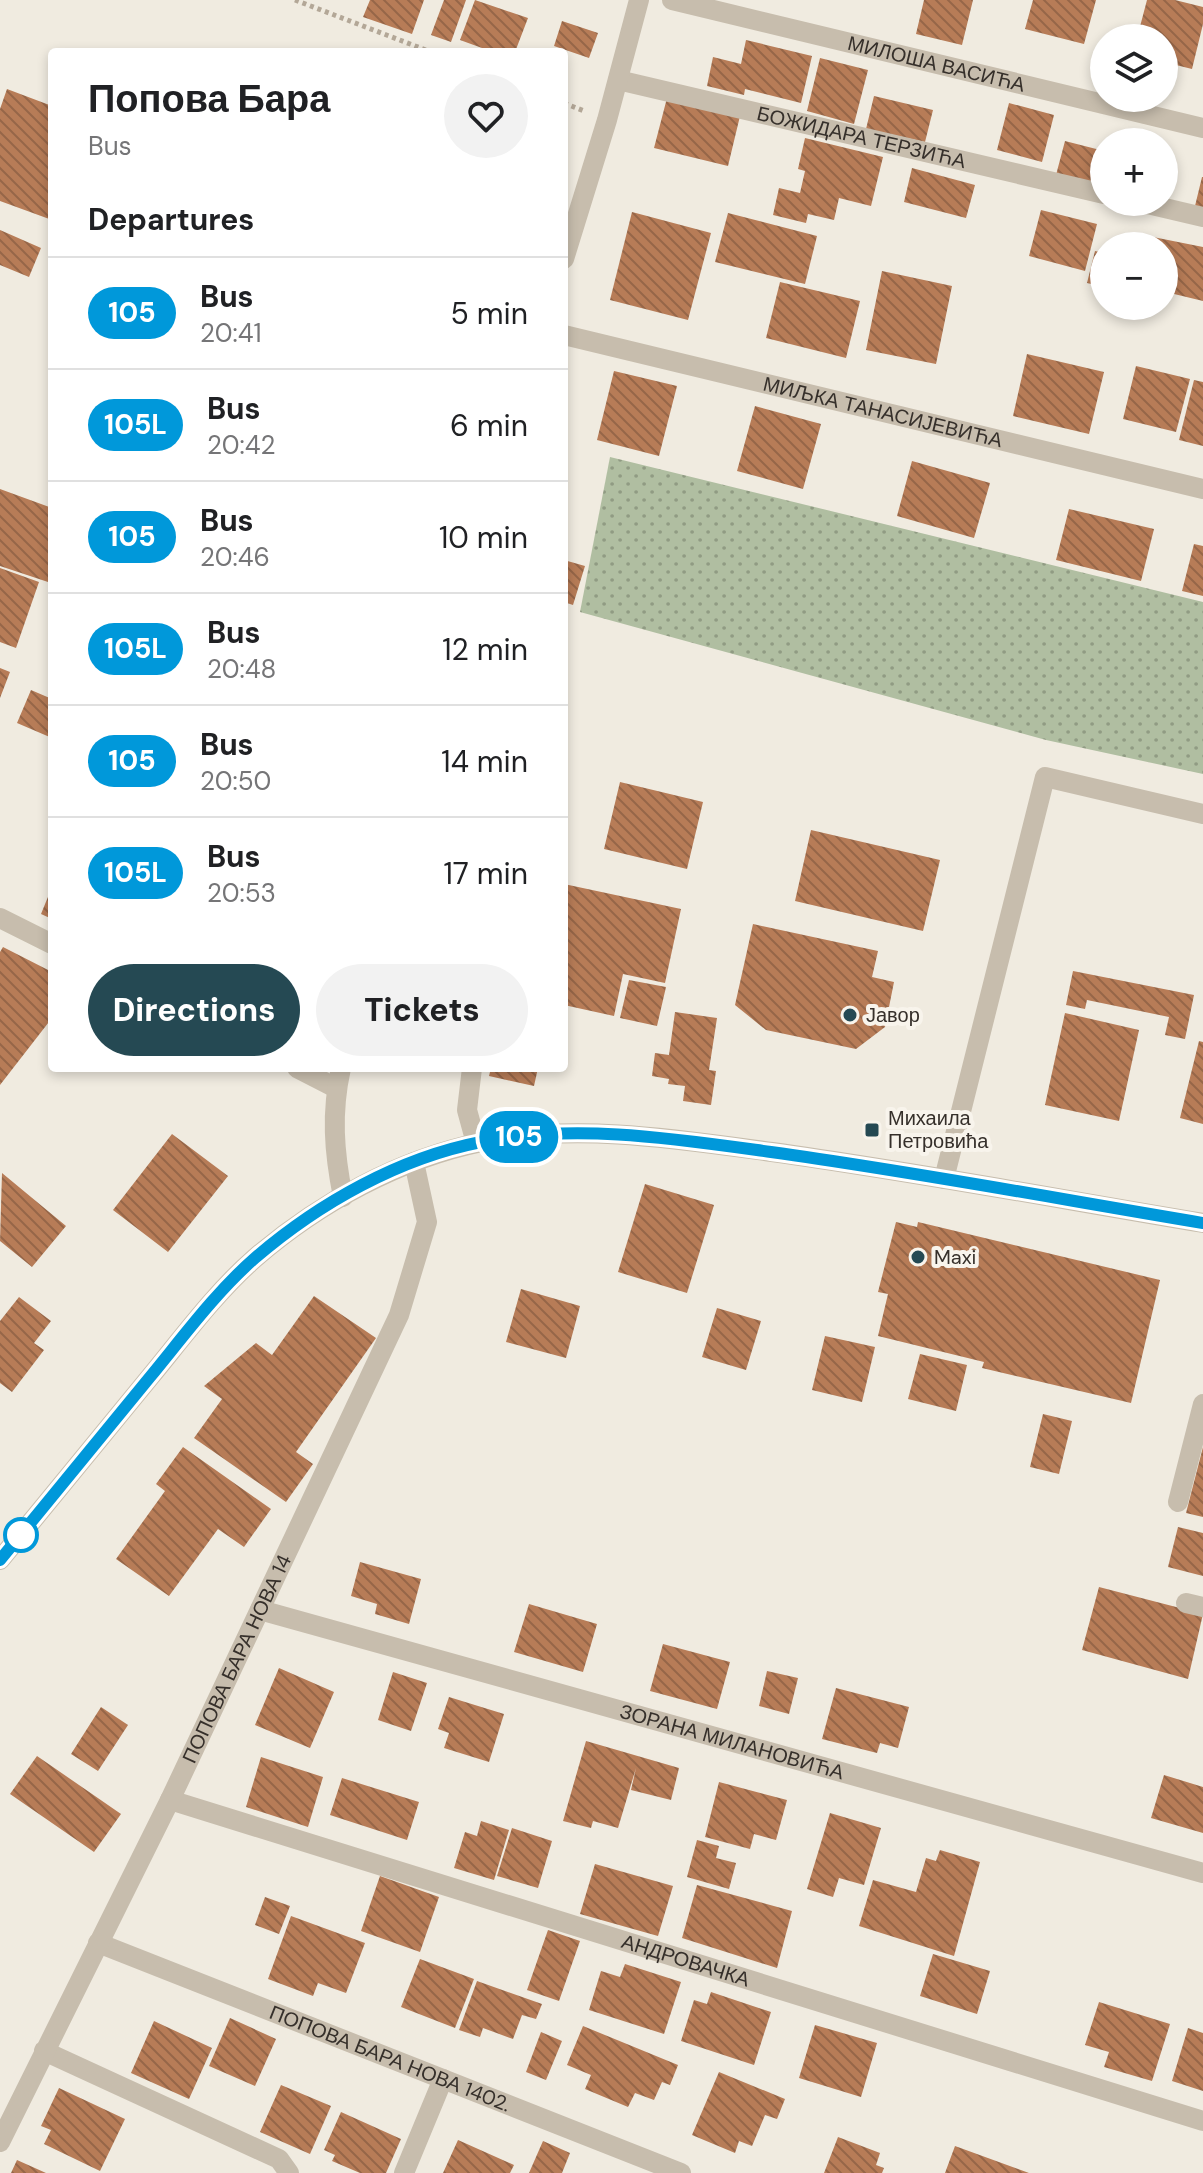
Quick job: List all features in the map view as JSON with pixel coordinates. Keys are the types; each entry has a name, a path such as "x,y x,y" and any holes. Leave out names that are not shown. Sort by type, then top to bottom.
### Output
{"street":[{"path":"568,246 639,0"},
{"name":"МИЛОША ВАСИЋА","path":"672,0 1203,128"},
{"name":"БОЖИДАРА ТЕРЗИЋА","path":"618,80 1090,191"},
{"path":"1178,211 1203,217"},
{"name":"МИЉКА ТАНАСИЈЕВИЋА","path":"568,336 1203,489"},
{"path":"944,1179 1045,777 1203,814"},
{"path":"0,918 48,942"},
{"path":"314,1072 339,1078 333,1149 343,1197"},
{"path":"472,1072 467,1110 476,1143"},
{"path":"0,1560 230,1283 282,1236 343,1197 414,1162 476,1143 550,1134 613,1135 729,1146 1203,1223"},
{"name":"ПОПОВА БАРА НОВА 14","path":"0,2142 170,1800 399,1315 427,1222 414,1162"},
{"path":"1178,1502 1203,1404"},
{"name":"ЗОРАНА МИЛАНОВИЋА","path":"260,1610 1203,1873"},
{"name":"АНДРОВАЧКА","path":"170,1800 1203,2121"},
{"name":"ПОПОВА БАРА НОВА 1402.","path":"98,1943 681,2173"},
{"path":"44,2051 279,2159 289,2173"},
{"path":"404,2173 443,2079"}],"path":[{"path":"295,0 421,48"}],"green space":[{"path":"610,457 1203,602 1203,774 1046,740 580,612"}],"building":[{"path":"370,0 424,0 412,34 363,17"},
{"path":"444,0 466,0 451,42 431,35"},
{"path":"475,0 528,18 517,48 482,48 460,40"},
{"path":"924,0 973,0 962,45 916,34"},
{"path":"1033,0 1096,0 1084,44 1025,29"},
{"path":"1147,0 1175,0 1203,7 1203,24 1192,69 1178,66 1178,24 1141,24"},
{"path":"562,21 598,33 589,58 568,51 568,48 554,46"},
{"path":"746,40 812,56 801,103 745,89 744,95 707,86 713,57 741,64"},
{"path":"820,58 868,70 854,124 807,111"},
{"path":"7,89 48,104 48,219 0,201 0,109"},
{"path":"874,96 933,110 925,142 866,129"},
{"path":"667,98 740,116 728,166 654,148"},
{"path":"1009,103 1054,115 1042,162 997,150"},
{"path":"805,138 883,157 871,206 839,198 834,220 808,214 806,223 773,215 779,188 800,193 805,171 798,169"},
{"path":"1065,141 1090,147 1090,184 1056,175"},
{"path":"912,168 975,185 966,218 904,202"},
{"path":"1203,177 1203,208 1195,206"},
{"path":"1041,210 1097,224 1095,232 1090,232 1090,251 1085,271 1029,256"},
{"path":"632,212 711,233 688,320 610,300"},
{"path":"728,213 817,236 805,284 715,262"},
{"path":"0,230 41,248 29,277 0,265"},
{"path":"1178,242 1203,247 1203,301 1178,295"},
{"path":"882,271 952,286 936,364 866,350"},
{"path":"780,282 860,301 846,358 766,338"},
{"path":"1027,354 1104,372 1089,434 1013,416"},
{"path":"1136,366 1190,379 1176,432 1123,419"},
{"path":"614,371 677,386 659,456 597,440"},
{"path":"1194,380 1203,382 1203,446 1179,440"},
{"path":"755,406 821,424 803,489 737,471"},
{"path":"912,461 990,483 974,538 897,516"},
{"path":"0,489 48,507 48,582 0,566"},
{"path":"1069,509 1154,529 1141,581 1056,560"},
{"path":"1194,544 1203,546 1203,596 1182,591"},
{"path":"568,561 585,566 573,605 568,603"},
{"path":"0,568 39,582 16,648 0,642"},
{"path":"0,668 10,672 0,698"},
{"path":"31,690 48,697 48,736 17,723"},
{"path":"620,782 703,802 687,869 604,849"},
{"path":"811,830 940,860 923,931 795,901"},
{"path":"568,885 681,909 665,983 623,974 614,1016 568,1006"},
{"path":"48,897 48,917 41,914"},
{"path":"753,924 878,951 872,977 894,982 885,1027 856,1049 766,1030 735,1005"},
{"path":"3,947 48,970 48,1023 0,1085 0,952"},
{"path":"1073,971 1194,995 1185,1039 1165,1035 1169,1017 1087,1000 1085,1009 1066,1005"},
{"path":"629,980 666,987 657,1026 620,1018"},
{"path":"675,1012 717,1018 709,1070 716,1071 711,1105 683,1101 685,1086 668,1084 669,1079 652,1076 655,1053 669,1055"},
{"path":"1065,1013 1139,1030 1119,1121 1045,1105"},
{"path":"1199,1041 1203,1042 1203,1124 1180,1118"},
{"path":"490,1072 537,1072 534,1086 489,1076"},
{"path":"172,1134 228,1176 168,1252 113,1210"},
{"path":"2,1173 66,1226 32,1267 0,1241"},
{"path":"645,1184 714,1205 687,1293 618,1272"},
{"path":"896,1222 917,1227 918,1222 1160,1280 1131,1403 982,1368 984,1362 878,1336 888,1294 878,1292"},
{"path":"521,1289 580,1306 566,1358 506,1342"},
{"path":"314,1296 376,1338 296,1452 313,1464 286,1502 194,1438 222,1399 204,1386 256,1343 272,1355"},
{"path":"19,1297 51,1321 34,1343 44,1350 12,1392 0,1383 0,1321"},
{"path":"717,1308 761,1321 746,1370 702,1357"},
{"path":"825,1336 875,1347 862,1402 812,1390"},
{"path":"920,1354 967,1365 956,1411 908,1399"},
{"path":"1043,1414 1072,1421 1059,1474 1030,1467"},
{"path":"183,1447 271,1509 244,1547 218,1529 169,1596 116,1559 165,1491 156,1484"},
{"path":"1203,1447 1203,1517 1186,1513"},
{"path":"1178,1527 1203,1533 1203,1576 1168,1567"},
{"path":"360,1562 421,1579 409,1624 375,1614 377,1604 351,1596"},
{"path":"1099,1587 1203,1614 1188,1679 1082,1650"},
{"path":"529,1604 597,1624 583,1672 514,1652"},
{"path":"663,1644 730,1662 717,1709 650,1691"},
{"path":"279,1668 334,1692 310,1748 255,1725"},
{"path":"767,1671 798,1678 789,1714 759,1706"},
{"path":"393,1672 427,1683 411,1731 378,1720"},
{"path":"836,1688 909,1707 898,1748 880,1743 877,1753 822,1739"},
{"path":"449,1697 504,1714 489,1762 444,1748 449,1733 438,1729"},
{"path":"101,1707 128,1725 98,1771 71,1754"},
{"path":"586,1741 679,1768 671,1800 631,1790 636,1768 618,1828 593,1821 591,1828 563,1821"},
{"path":"37,1756 121,1814 94,1852 10,1794"},
{"path":"261,1757 323,1777 308,1827 246,1807"},
{"path":"1164,1775 1203,1787 1203,1833 1151,1818"},
{"path":"342,1778 419,1802 407,1840 330,1815"},
{"path":"719,1782 787,1800 776,1840 754,1834 750,1849 705,1837"},
{"path":"830,1813 881,1828 864,1885 839,1878 833,1897 807,1889"},
{"path":"481,1821 509,1830 494,1880 454,1868 465,1832 477,1836"},
{"path":"512,1828 552,1841 538,1888 497,1876"},
{"path":"697,1840 719,1846 716,1858 736,1863 729,1889 687,1877"},
{"path":"940,1850 980,1862 954,1956 859,1926 873,1880 916,1892 926,1858 936,1861"},
{"path":"595,1864 673,1886 658,1936 580,1914"},
{"path":"380,1876 439,1897 420,1952 361,1931"},
{"path":"697,1885 792,1911 777,1968 682,1938"},
{"path":"265,1897 290,1906 279,1934 255,1925"},
{"path":"291,1916 365,1943 346,1993 318,1983 313,1996 268,1979"},
{"path":"548,1930 580,1941 559,2001 527,1990"},
{"path":"933,1954 990,1971 977,2014 920,1996"},
{"path":"420,1959 474,1979 455,2028 401,2007"},
{"path":"625,1964 681,1982 664,2034 589,2010 601,1971 620,1977"},
{"path":"477,1981 542,2004 536,2019 522,2015 513,2039 483,2028 480,2037 459,2030"},
{"path":"711,1992 771,2012 754,2065 681,2041 694,2000 707,2004"},
{"path":"1099,2002 1170,2024 1152,2081 1104,2067 1109,2052 1085,2045"},
{"path":"230,2018 276,2039 255,2086 209,2066"},
{"path":"154,2021 212,2048 189,2099 131,2073"},
{"path":"815,2025 877,2043 861,2097 799,2078"},
{"path":"583,2026 678,2065 670,2085 662,2082 654,2100 635,2093 628,2107 585,2089 591,2075 567,2065"},
{"path":"1188,2028 1203,2033 1203,2091 1172,2081"},
{"path":"541,2032 562,2041 546,2080 526,2072"},
{"path":"719,2072 785,2099 777,2119 765,2115 752,2146 739,2141 735,2153 692,2135"},
{"path":"281,2085 331,2106 310,2154 260,2132"},
{"path":"59,2088 125,2119 100,2171 44,2144 51,2130 41,2126"},
{"path":"341,2112 401,2139 386,2173 360,2173 332,2161 335,2155 324,2150"},
{"path":"838,2137 880,2153 876,2165 884,2168 882,2173 824,2173"},
{"path":"458,2140 514,2165 510,2173 443,2173"},
{"path":"543,2141 570,2153 562,2173 529,2173"},
{"path":"955,2146 1029,2173 945,2173"},
{"path":"17,2160 46,2173 11,2173"}],"bus line":[{"name":"105","path":"0,1560 175,1347 253,1259 282,1236 375,1178 435,1154 487,1141 550,1134 613,1135 813,1158 1203,1223"}],"place":[{"name":"Јавор","path":"850,1015"},
{"name":"Михаила Петровића","path":"872,1130"},
{"name":"Maxi","path":"918,1257"}]}
